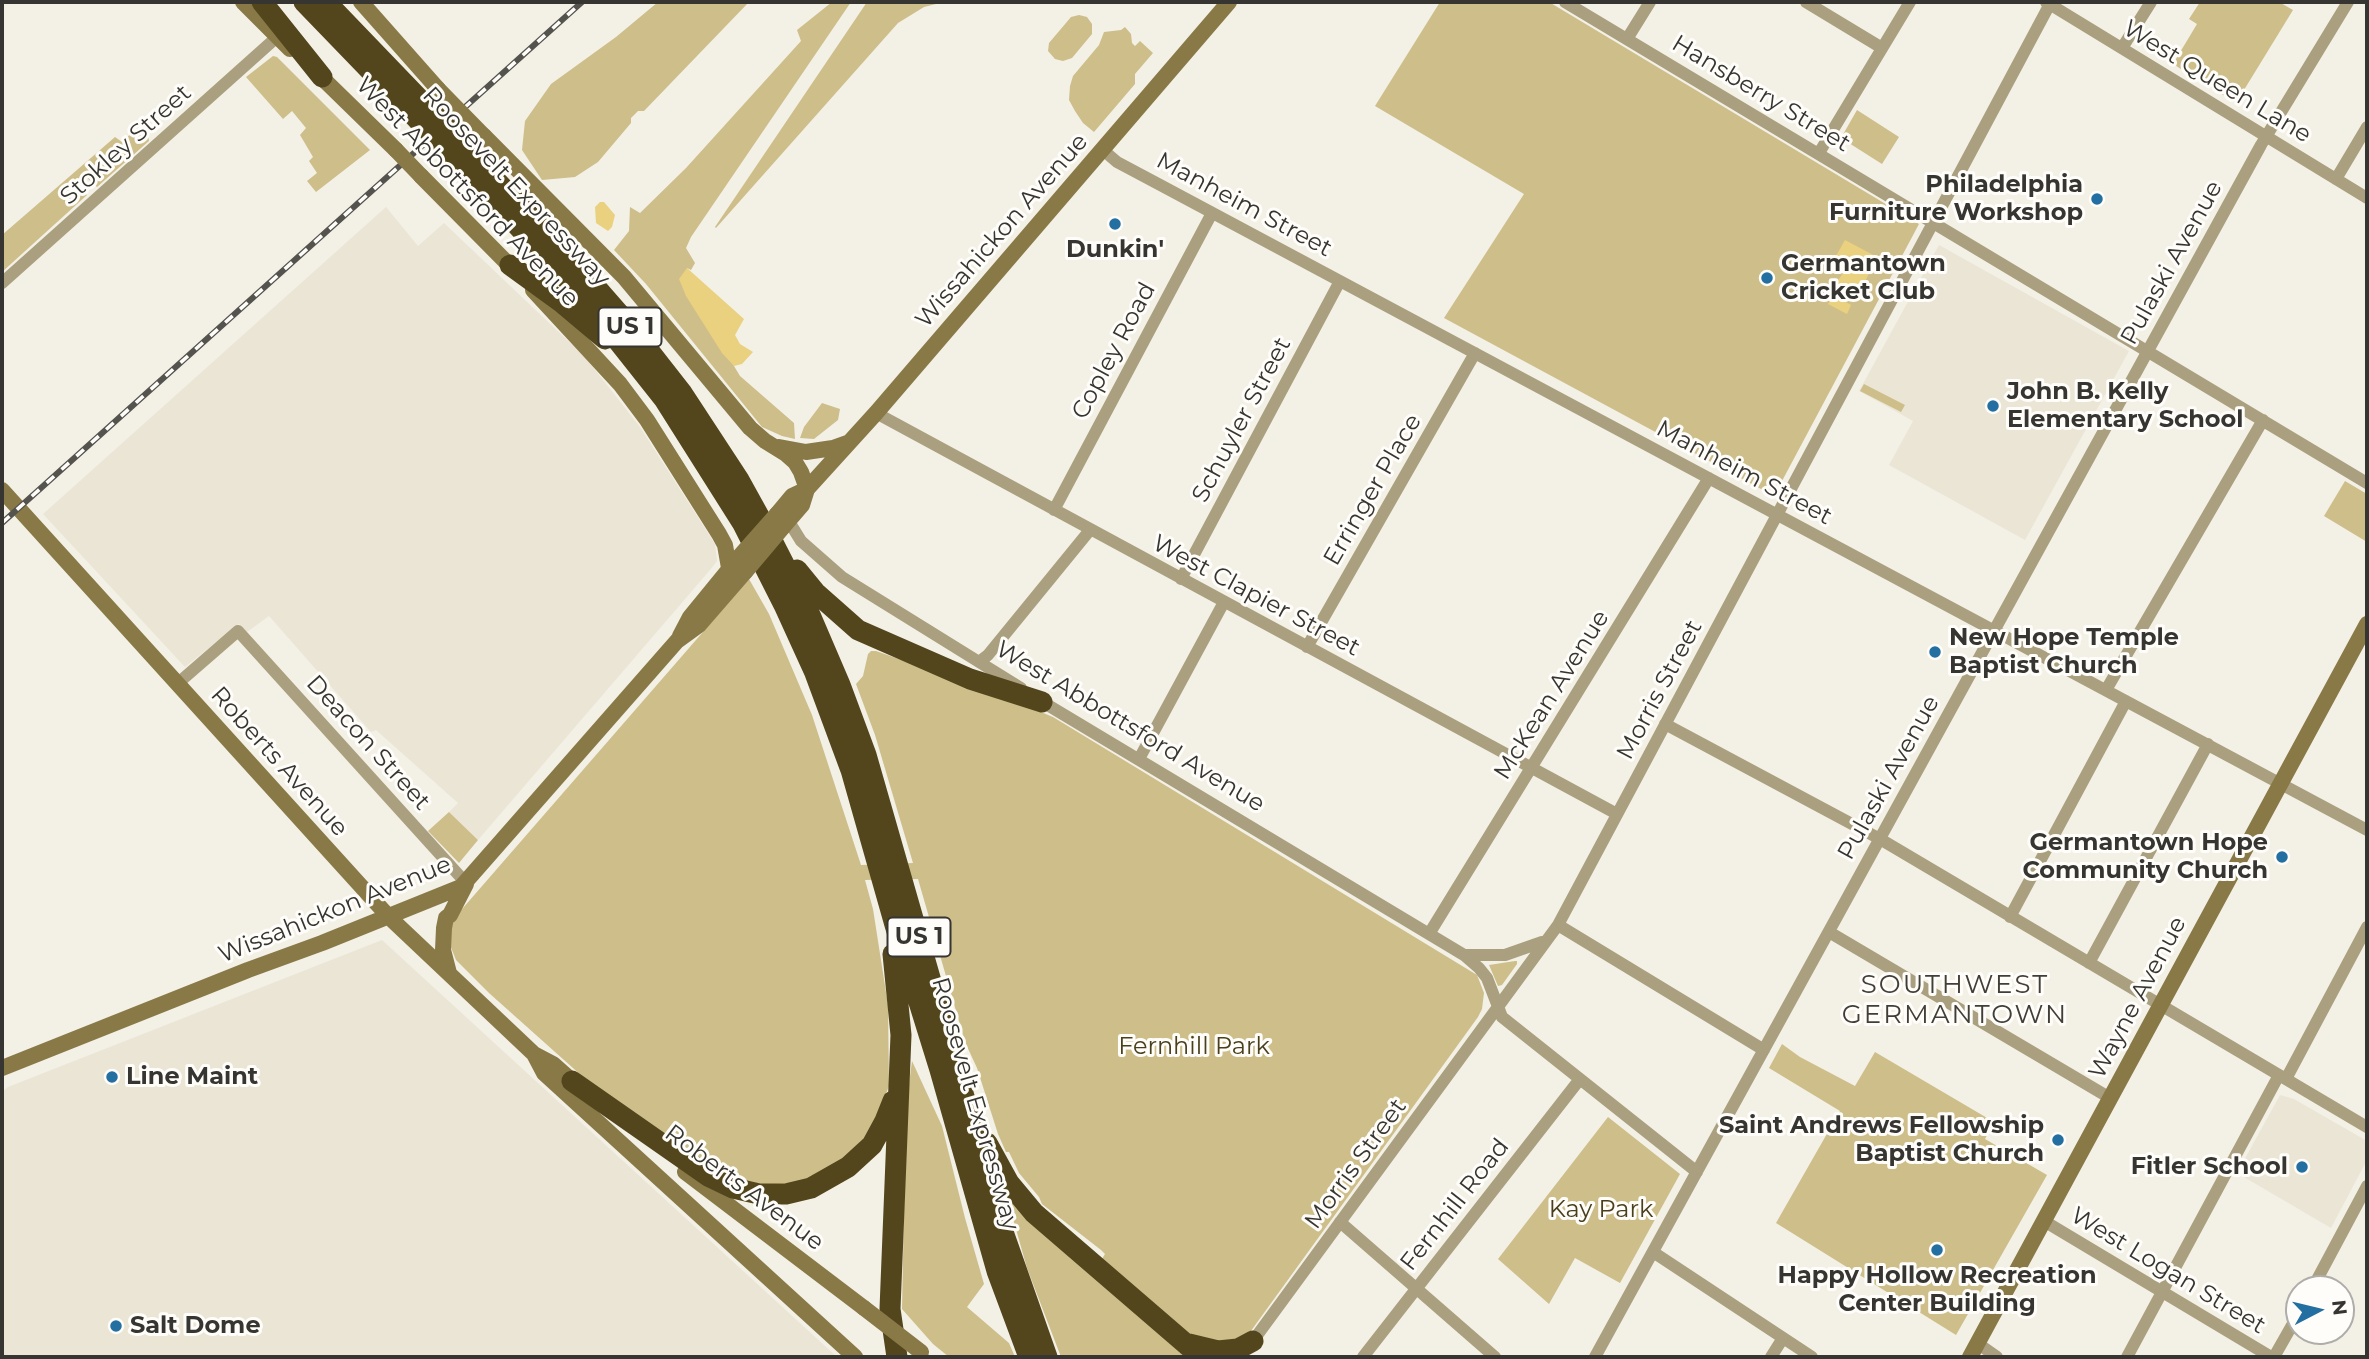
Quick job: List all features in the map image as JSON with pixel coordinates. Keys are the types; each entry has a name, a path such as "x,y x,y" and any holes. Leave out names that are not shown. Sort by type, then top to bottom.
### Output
{"highway":[{"path":"262,2 322,78"},
{"name":"Roosevelt Expressway","path":"304,2 427,105"},
{"name":"Roosevelt Expressway","path":"326,2 427,105 460,153 580,292 683,427 743,524 815,673 841,740 997,1271 1029,1357"},
{"path":"344,2 354,15 369,45"},
{"name":"Roosevelt Expressway","path":"460,153 579,268 654,357 719,448 776,548 825,650 866,755 1013,1265 1047,1357"},
{"path":"510,265 571,310 642,370"},
{"path":"776,548 815,593 846,621 880,640 993,688 1042,702"},
{"path":"946,668 959,668 979,662"},
{"path":"883,880 899,997 899,1076 890,1309 897,1357"},
{"path":"572,1081 720,1183 746,1192 773,1195 798,1191 825,1182 865,1153 886,1121 899,1076"},
{"path":"962,1090 1000,1168 1021,1199 1050,1227 1195,1351 1248,1349"}],"street":[{"name":"West Abbottsford Avenue","path":"243,2 510,265 620,384 648,420 738,566"},
{"name":"West Abbottsford Avenue","path":"361,2 427,105 484,136 624,277 750,429 795,462 807,489"},
{"name":"Wissahickon Avenue","path":"2,1068 452,892 466,883 677,641 699,625 738,566 783,520 792,496 807,489 876,413 1229,2"},
{"name":"Hansberry Street","path":"1565,2 2367,483"},
{"path":"1627,39 1650,2"},
{"path":"1807,2 1882,48"},
{"path":"1819,153 1910,2"},
{"path":"2122,48 2151,2"},
{"name":"Pulaski Avenue","path":"1595,1357 2266,136 2348,2"},
{"name":"West Queen Lane","path":"2049,3 2367,198"},
{"name":"Morris Street","path":"1248,1349 1496,1006 1558,925 2049,3"},
{"name":"Stokley Street","path":"2,283 278,37"},
{"path":"2336,179 2367,127"},
{"name":"Manheim Street","path":"1103,150 1117,162 2367,830"},
{"name":"Copley Road","path":"1054,510 1212,213"},
{"name":"Schuyler Street","path":"1181,579 1340,281"},
{"name":"Erringer Place","path":"1307,647 1475,353"},
{"name":"West Clapier Street","path":"876,413 1617,814"},
{"path":"2106,690 2263,420"},
{"path":"773,445 806,452 849,443"},
{"name":"McKean Avenue","path":"1429,934 1709,478"},
{"name":"Roberts Avenue","path":"2,490 389,917 450,976 534,1054 553,1063 611,1115 924,1355"},
{"name":"West Abbottsford Avenue","path":"783,520 801,541 842,577 1042,702 1464,955 1487,978 1496,1006 1507,1022 1697,1172"},
{"path":"979,662 1090,530"},
{"path":"1139,760 1224,602"},
{"name":"Wayne Avenue","path":"1973,1350 2367,624"},
{"name":"Deacon Street","path":"177,684 238,631 466,883"},
{"path":"2010,917 2126,701"},
{"path":"1665,724 1880,839 2367,1127"},
{"path":"2089,963 2208,744"},
{"path":"450,976 443,950 444,928 446,918 466,883"},
{"path":"1558,925 1764,1050"},
{"path":"2127,1357 2367,927"},
{"path":"1829,932 2110,1098"},
{"path":"1464,955 1506,955 1546,940"},
{"name":"Roberts Avenue","path":"534,1054 544,1073 855,1357"},
{"name":"Fernhill Road","path":"1363,1357 1580,1079"},
{"path":"2319,1275 2367,1186"},
{"name":"West Logan Street","path":"2044,1221 2272,1357"},
{"path":"1340,1222 1417,1288 1480,1352 1495,1357"},
{"path":"1653,1252 1812,1357"},
{"path":"2272,1357 2285,1336"},
{"path":"1771,1357 1783,1338"},
{"path":"1973,1350 1997,1357"}],"shaded area":[{"path":"604,202 615,215 608,231 596,223 595,207"},
{"path":"386,207 418,246 444,223 585,357 640,427 715,544 717,561 710,570 478,840 449,812 458,803 376,730 371,732 269,616 247,632 239,624 185,667 43,514"},
{"path":"1845,240 1877,257 1859,294 1837,282 1849,264 1836,256"},
{"name":"John B. Kelly Elementary School","path":"1939,245 2129,351 2025,540 1889,465 1913,421 1859,391"},
{"path":"687,268 744,319 735,335 740,344 753,352 742,364 734,366 722,353 686,296 679,279"},
{"path":"1833,295 1851,305 1847,314 1828,304"},
{"path":"382,940 837,1357 2,1357 2,1092 8,1087"},
{"name":"Fitler School","path":"2280,1095 2294,1099 2367,1141 2367,1160 2331,1228 2237,1173"}],"green space":[{"path":"658,2 749,2 644,111 638,111 631,118 631,123 598,162 575,177 542,180 522,150 525,121 551,84 616,37"},
{"path":"832,2 851,2 686,248 695,263 691,270 687,268 734,366 740,376 794,423 795,439 762,427 646,284 614,250 629,231 630,207 640,213 686,168 801,41 797,30"},
{"path":"867,2 944,2 924,7 898,23 716,228 715,227"},
{"name":"Germantown Cricket Club","path":"1440,2 1549,2 1919,224 1774,496 1444,318 1524,194 1375,106"},
{"path":"2200,2 2279,2 2293,10 2236,103 2173,64 2197,24 2189,19"},
{"path":"1071,17 1087,17 1092,24 1092,34 1072,58 1063,61 1055,59 1048,51 1049,43"},
{"path":"1125,27 1135,46 1140,41 1153,53 1135,74 1135,84 1094,132 1083,123 1069,100 1070,86 1073,76 1099,45 1104,32"},
{"path":"273,56 370,150 316,192 307,181 317,173 309,161 313,157 300,135 306,128 292,111 283,119 246,77"},
{"path":"1857,110 1899,137 1882,164 1841,138"},
{"path":"139,126 148,135 149,141 97,187 85,176 78,184 87,195 2,272 2,235 115,137 122,142"},
{"path":"1864,384 1905,405 1901,412 1860,391"},
{"path":"822,403 840,409 838,420 814,439 800,438 804,427"},
{"path":"2345,481 2367,494 2367,542 2324,516"},
{"name":"Fernhill Park","path":"749,579 769,614 812,715 861,865 913,863 875,735 856,684 863,676 868,654 876,651 990,691 1053,717 1477,975 1484,993 1478,1017 1248,1335 1232,1344 1196,1340 1102,1259 1105,1254 1101,1250 1042,1204 1019,1173 998,1134 977,1068 965,1042 918,879 865,880 873,909 888,1005 889,1086 867,1142 812,1183 737,1185 592,1085 456,960 450,945 451,928 456,916"},
{"path":"449,812 478,840 459,863 428,831"},
{"path":"1517,961 1502,985 1498,986 1489,965"},
{"path":"1782,1044 1800,1057 1855,1086 1875,1052 1994,1122 1985,1139 2047,1175 1956,1335 1776,1223 1840,1111 1769,1068"},
{"path":"912,1061 942,1126 984,1284 967,1307 1009,1343 1015,1357 949,1357 933,1344 902,1309 906,1107"},
{"name":"Kay Park","path":"1608,1117 1680,1174 1620,1283 1575,1258 1549,1304 1498,1259"},
{"path":"1006,1194 1189,1357 1061,1357 1027,1268"}],"railway":[{"path":"2,523 582,2"}],"place":[{"name":"Philadelphia Furniture Workshop","path":"2097,199"},
{"name":"Dunkin'","path":"1115,224"},
{"name":"Germantown Cricket Club","path":"1767,278"},
{"name":"John B. Kelly Elementary School","path":"1993,406"},
{"name":"New Hope Temple Baptist Church","path":"1935,652"},
{"name":"Germantown Hope Community Church","path":"2282,857"},
{"name":"Line Maint","path":"112,1077"},
{"name":"Saint Andrews Fellowship Baptist Church","path":"2058,1140"},
{"name":"Fitler School","path":"2302,1167"},
{"name":"Happy Hollow Recreation Center Building","path":"1937,1250"},
{"name":"Salt Dome","path":"116,1326"}],"district":[{"name":"SOUTHWEST GERMANTOWN","path":"1955,1000"}]}
